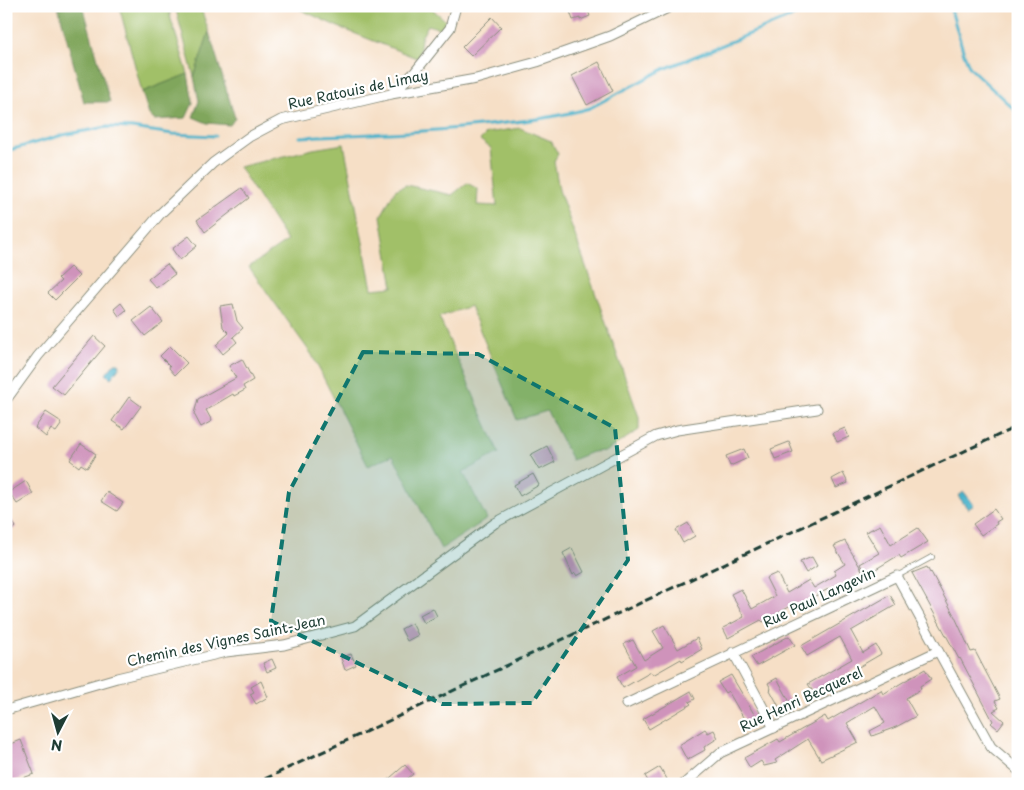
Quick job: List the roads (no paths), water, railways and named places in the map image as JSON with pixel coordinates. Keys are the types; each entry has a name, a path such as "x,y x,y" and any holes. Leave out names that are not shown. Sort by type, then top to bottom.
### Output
{"street":[{"path":"391,94 415,72 450,28 456,6"},
{"name":"Rue Ratouis de Limay","path":"6,400 38,356 161,213 213,163 249,137 281,120 391,94 476,79 537,62 610,36 672,6"},
{"name":"Chemin des Vignes Saint-Jean","path":"6,710 117,678 226,652 284,645 355,626 494,523 656,436 677,430 817,409"},
{"name":"Rue Paul Langevin","path":"626,704 732,652 897,576 992,747 1018,770"},
{"name":"Rue Henri Becquerel","path":"684,784 720,753 938,651"},
{"path":"732,652 774,728"}],"lane":[{"path":"897,576 932,558"}],"water":[{"path":"115,363 119,363 120,366 111,378 106,374"},
{"path":"964,492 974,505 968,509 958,496"}],"waterway":[{"path":"300,137 454,129 537,119 579,111 590,108 664,69 818,6"},
{"path":"950,6 970,68 1018,113"},
{"path":"6,151 63,135 107,127 215,136"}],"railway":[{"path":"254,784 1018,426"}]}
